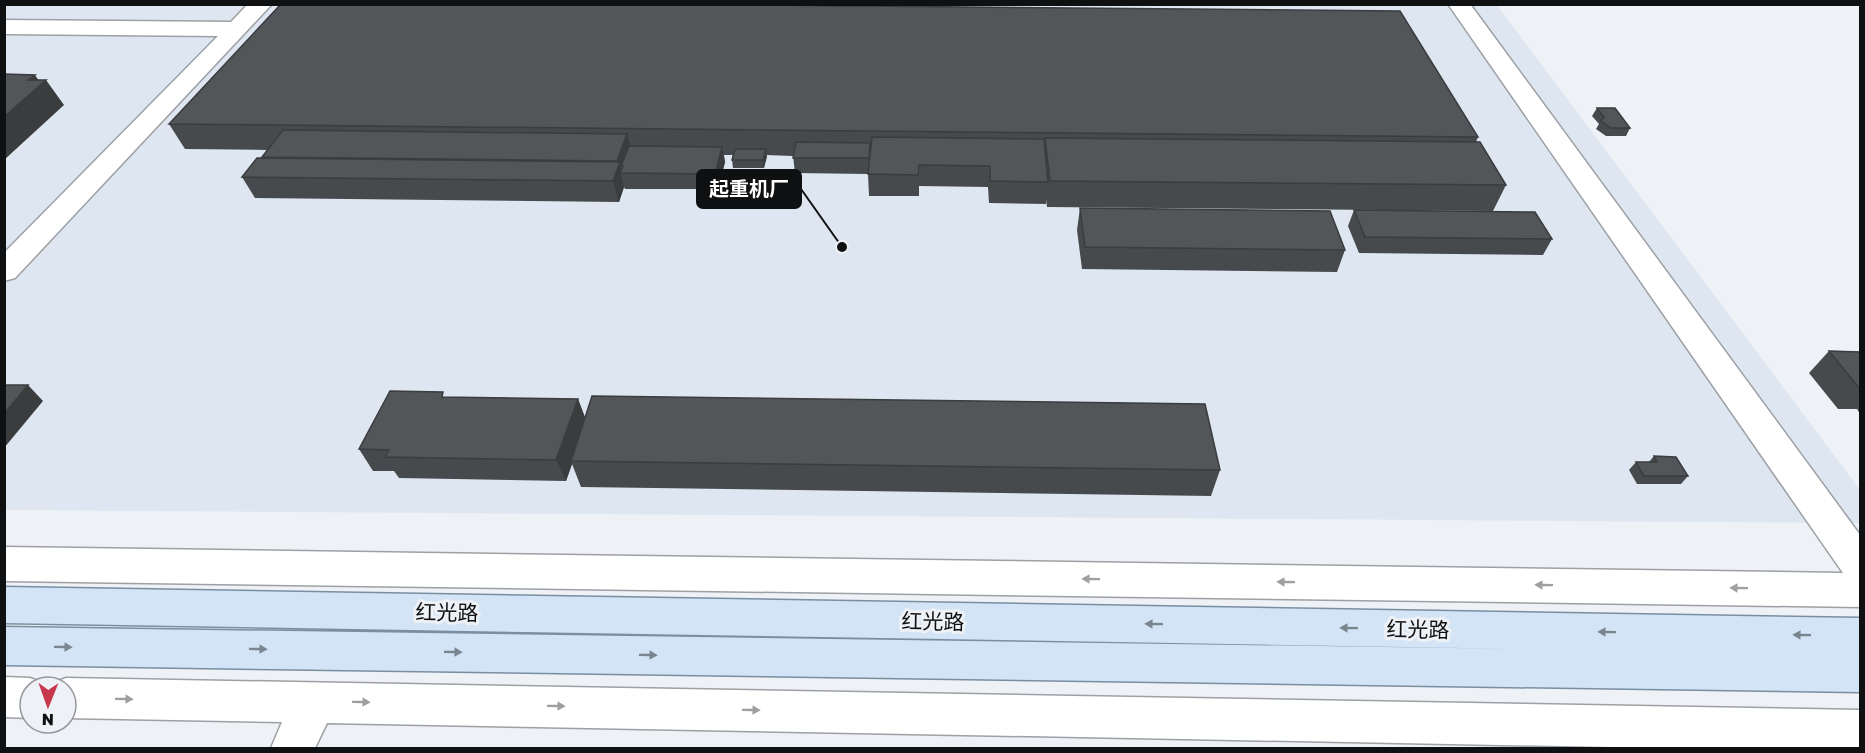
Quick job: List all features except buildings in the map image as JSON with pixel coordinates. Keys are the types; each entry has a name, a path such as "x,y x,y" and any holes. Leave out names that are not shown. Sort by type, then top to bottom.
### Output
{"main road":[{"name":"红光路","path":"4,605 1860,636"},
{"name":"红光路","path":"4,646 1860,673"}],"street":[{"path":"4,16 19,4"},
{"path":"4,271 261,4"},
{"path":"1459,4 1860,565"},
{"path":"4,27 237,29"},
{"path":"4,564 1860,590"},
{"path":"78,698 1860,731"},
{"path":"293,748 315,701"}],"shaded area":[{"path":"5,4 1497,5 1860,490 1860,523 5,510"}],"place":[{"name":"起重机厂","path":"842,247"}]}
